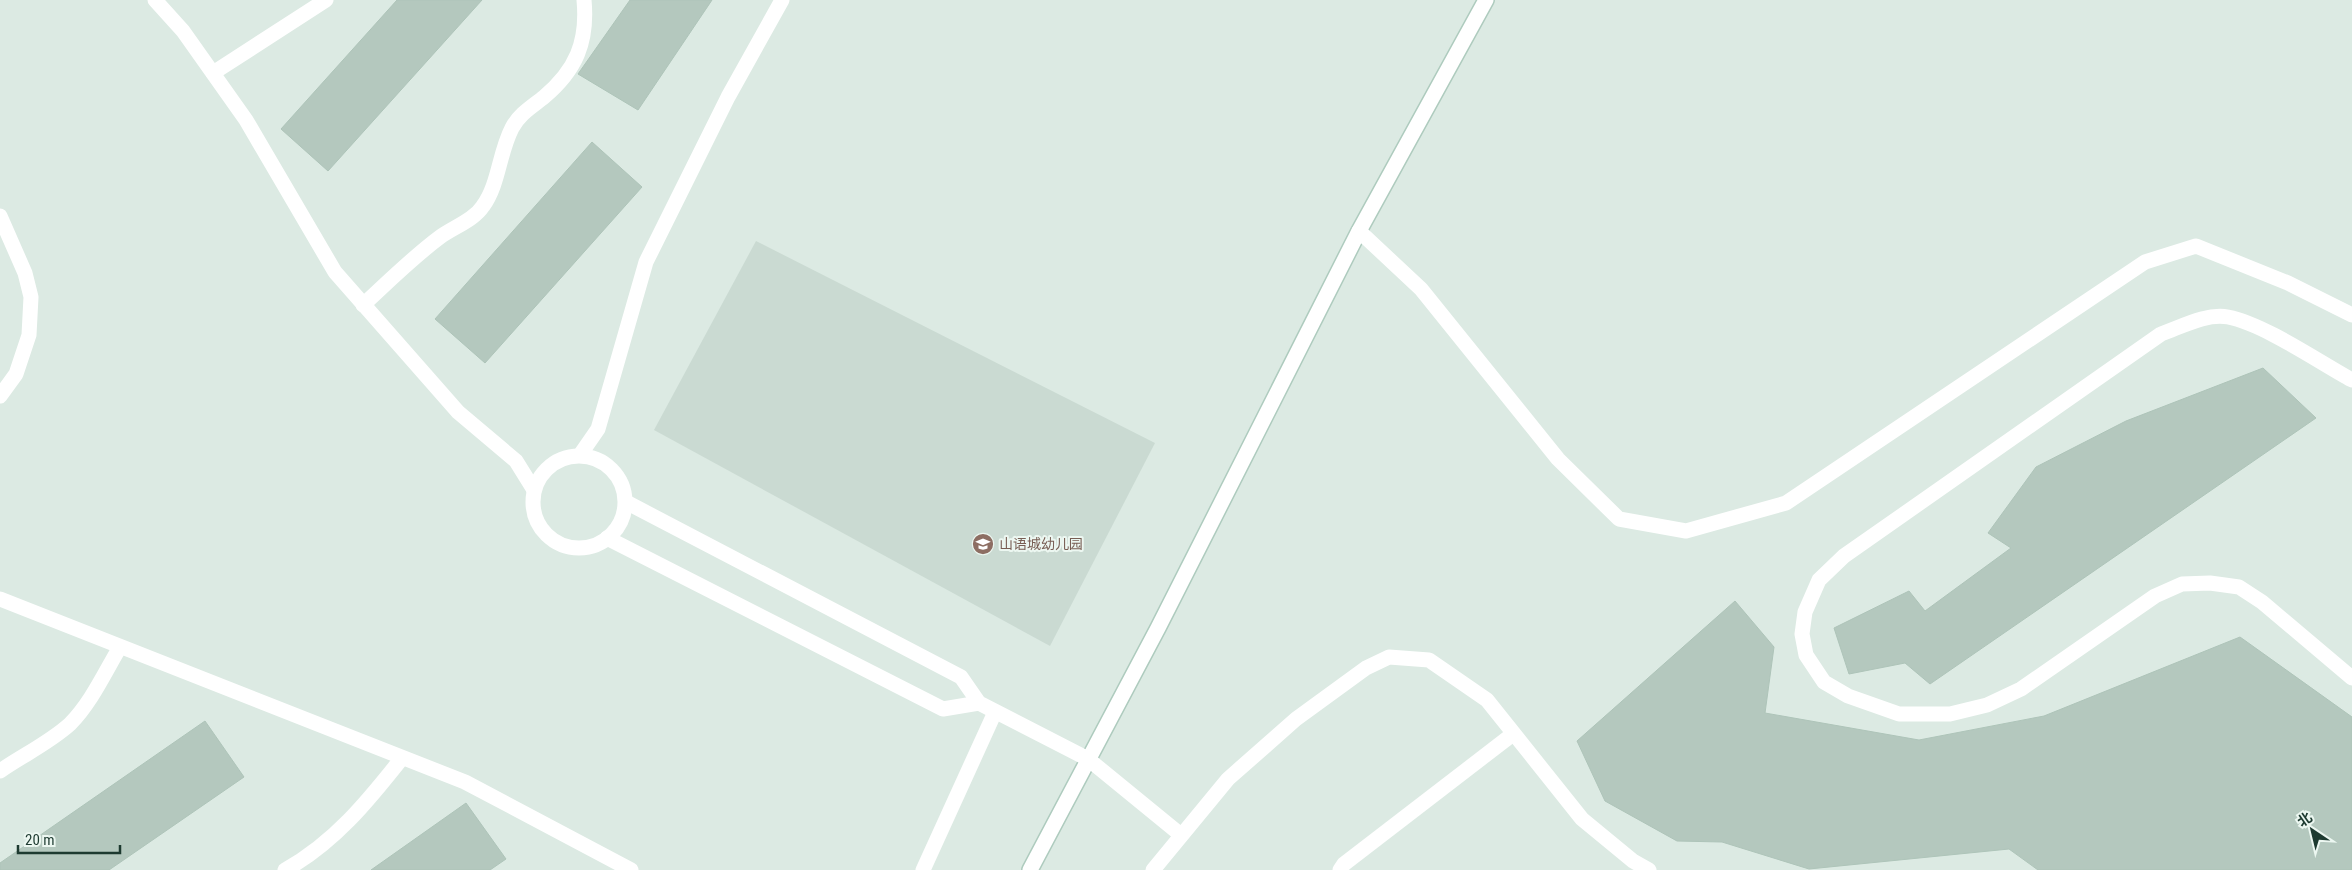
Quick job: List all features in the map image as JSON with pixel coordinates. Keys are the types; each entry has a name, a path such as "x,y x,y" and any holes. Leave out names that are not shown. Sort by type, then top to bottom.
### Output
{"street":[{"path":"156,0 183,31 246,120 335,272 458,412 516,461 534,490"},
{"path":"214,73 326,0"},
{"path":"363,305 440,237 471,218 483,207 494,185 500,158 512,126 572,69 582,43 584,0"},
{"path":"580,455 598,430 646,262 728,97 782,0"},
{"path":"1030,870 1158,628 1359,231 1486,0"},
{"path":"0,216 25,273 31,297 29,334 16,374 0,396"},
{"path":"1359,231 1421,289 1558,459 1619,519 1686,531 1786,503 2145,262 2196,246 2288,283 2352,315"},
{"path":"2352,380 2258,328 2227,317 2199,320 2161,334 1844,556 1819,580 1805,612 1802,634 1806,655 1824,682 1848,696 1899,714 1950,714 1987,705 2021,689 2155,596 2182,584 2210,583 2239,587 2255,597 2352,678"},
{"path":"598,430 603,462"},
{"path":"580,455 603,462 619,476 625,490 626,502 622,520 607,538 587,548 571,548 557,543 545,533 536,520 533,506 534,490 540,476 548,468 565,458 580,455"},
{"path":"516,461 548,468"},
{"path":"626,502 961,677 979,703 1088,759 1181,835"},
{"path":"607,538 943,709 979,703"},
{"path":"0,599 465,782 631,870"},
{"path":"0,770 42,745 70,723 86,704 120,646"},
{"path":"1153,870 1228,779 1296,719 1366,668 1389,657 1429,660 1487,700 1582,819 1633,862 1649,870"},
{"path":"923,870 995,712"},
{"path":"1340,870 1344,864 1513,734"},
{"path":"285,870 308,857 340,831 402,758"}],"shaded area":[{"name":"山语城幼儿园","path":"756,241 1155,443 1050,646 654,430"}],"building":[{"path":"397,0 482,0 328,171 281,129"},
{"path":"630,0 712,0 638,110 578,74"},
{"path":"592,142 642,187 485,363 435,319"},
{"path":"2263,368 2316,418 1930,684 1905,663 1849,674 1834,628 1909,591 1925,611 2011,548 1988,533 2036,467 2126,421"},
{"path":"1735,601 1774,647 1765,713 1919,740 2044,716 2240,637 2352,717 2352,870 2038,870 2009,849 1809,869 1722,842 1677,841 1605,801 1577,741"},
{"path":"205,721 244,777 109,870 0,870 0,863"},
{"path":"466,803 506,859 490,870 371,870"}],"place":[{"name":"山语城幼儿园","path":"983,544"}]}
